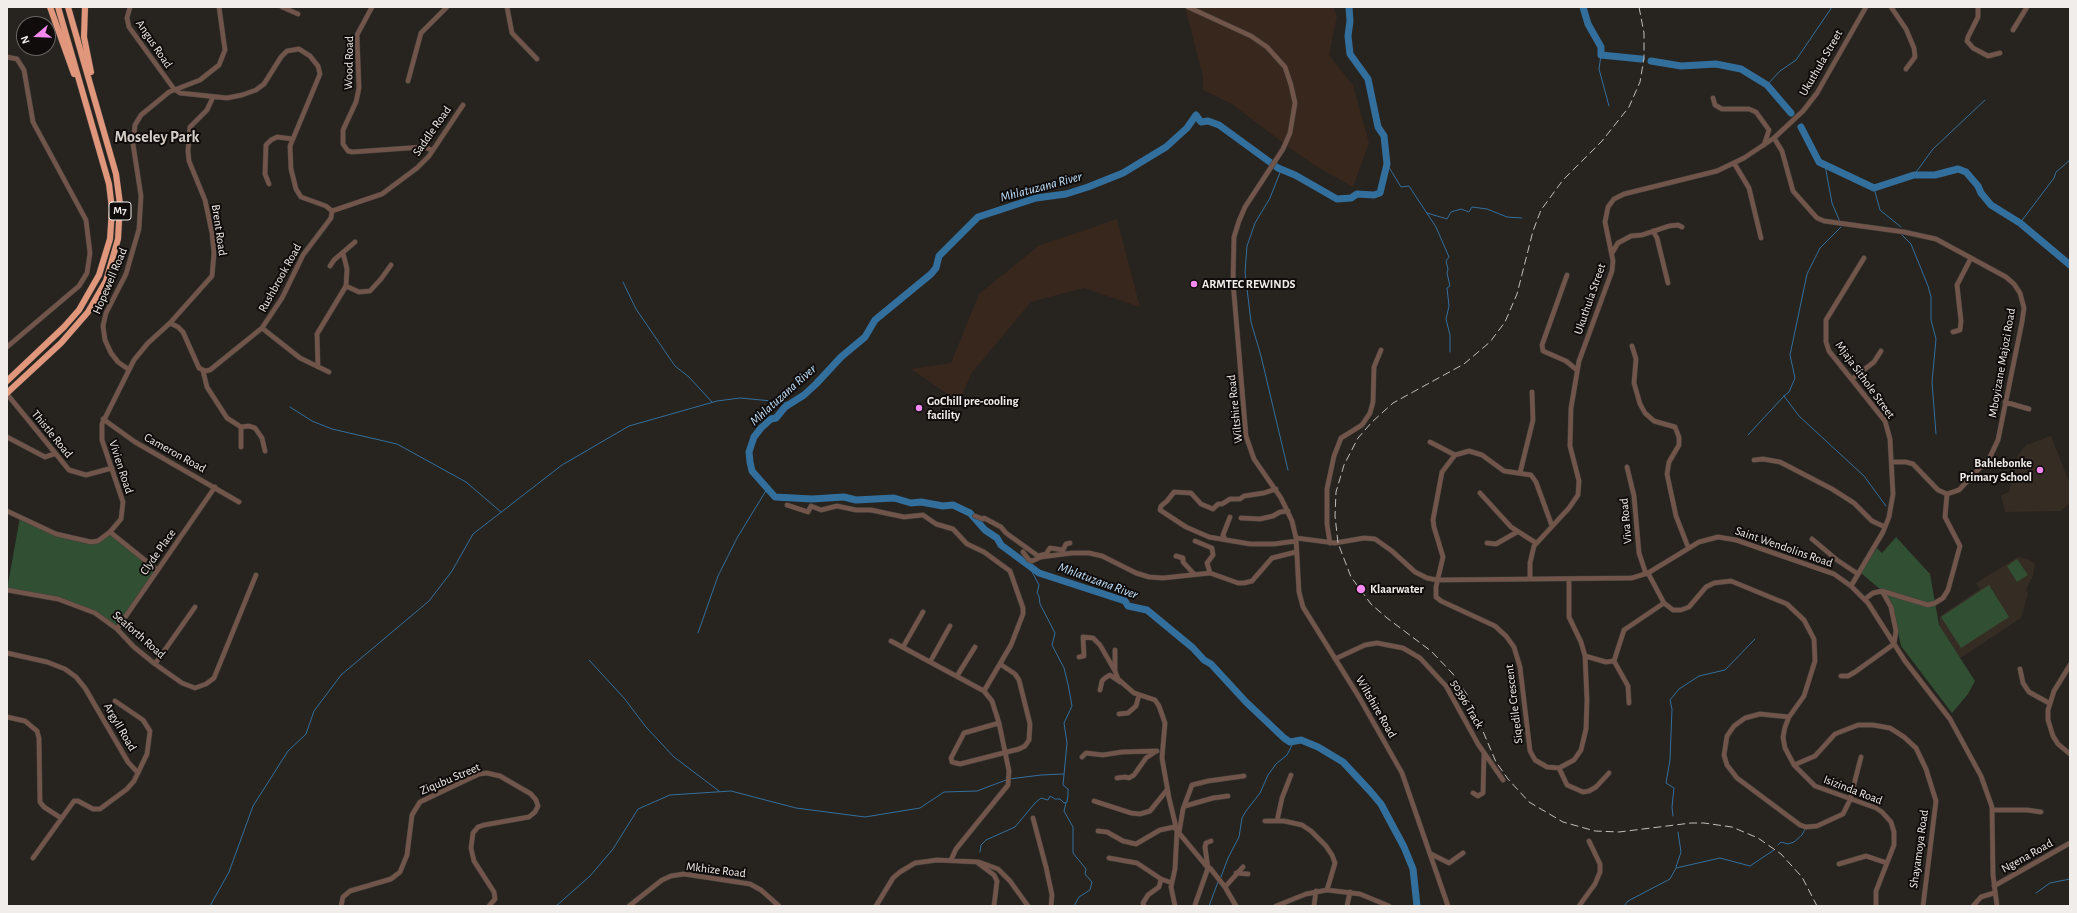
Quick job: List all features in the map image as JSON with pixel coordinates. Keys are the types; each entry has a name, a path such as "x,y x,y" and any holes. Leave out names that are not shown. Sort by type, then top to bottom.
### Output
{"highway":[{"path":"50,7 91,116"},
{"name":"M7","path":"8,380 73,318 93,287 104,262 111,223 111,196 106,168 58,7"},
{"name":"M7","path":"7,393 61,343 81,321 96,301 110,272 118,239 120,204 116,174 68,7"},
{"path":"85,7 84,37 89,67 105,122 105,135"}],"street":[{"name":"Angus Road","path":"130,7 127,18 129,27 174,89"},
{"name":"Hopewell Road","path":"128,369 118,362 111,353 105,340 103,326 106,313 126,274 139,229 141,196 133,144 136,125 141,116 174,89 207,76 219,65 223,58 225,42 219,7"},
{"path":"282,7 298,14"},
{"name":"Wood Road","path":"372,7 357,35 359,88 356,102 343,130 343,144 348,151 358,153 423,146 432,150"},
{"path":"408,81 421,33 447,7"},
{"path":"506,7 512,33 537,59"},
{"name":"Wiltshire Road","path":"1188,7 1260,42 1274,53 1284,67 1292,85 1295,103 1292,126 1283,149 1245,207 1237,226 1233,252 1233,282 1246,436 1254,459 1276,489 1288,511 1296,540 1299,592 1303,607 1402,773 1448,906"},
{"name":"Ukuthula Street","path":"1530,580 1531,554 1536,543 1574,503 1578,491 1579,481 1572,458 1570,437 1577,370 1610,276 1613,261 1605,216 1608,207 1614,199 1630,193 1702,176 1734,163 1774,138 1803,111 1817,93 1866,7"},
{"path":"1890,7 1906,29 1914,48 1915,57 1906,69"},
{"path":"1978,7 1978,17 1967,41 1973,48 1988,56 2000,53"},
{"path":"2013,30 2019,22 2026,7"},
{"path":"174,89 183,93 213,97 231,97 256,90 267,80 283,53 295,49 304,51 316,63 320,74 293,139 290,160 296,189 301,197 326,206 332,211"},
{"path":"7,57 17,59 22,64 28,87 33,122 86,220 90,253 87,272 73,292 7,347"},
{"name":"Brent Road","path":"128,369 145,346 170,324 207,283 213,272 213,244 208,209 189,161 188,151 190,127 207,110 213,97"},
{"path":"1713,98 1718,108 1729,111 1749,109 1759,114 1769,132 1763,146"},
{"name":"Saddle Road","path":"332,211 371,198 390,189 417,168 432,150 463,105"},
{"path":"269,184 265,174 266,145 277,137 293,139"},
{"name":"Mboyizane Majozi Road","path":"1774,138 1782,151 1793,191 1817,218 1824,221 1927,237 1949,245 2011,281 2018,288 2024,308 1998,440 1994,451 1959,490 1947,494"},
{"path":"1734,163 1749,188 1761,238"},
{"name":"Rushbrook Road","path":"203,371 207,371 214,367 262,328 282,298 303,255 330,218 332,211"},
{"path":"1612,253 1620,241 1631,236 1674,226 1682,227"},
{"path":"1653,232 1657,238 1668,283"},
{"path":"330,266 332,262 355,242"},
{"path":"318,367 317,334 346,286 347,269 343,253"},
{"name":"Mjaja Sithole Street","path":"1851,586 1885,527 1893,494 1890,435 1885,421 1828,351 1825,327 1829,314 1864,258"},
{"path":"1953,332 1960,330 1961,322 1957,285 1971,258"},
{"path":"346,286 359,292 370,291 391,265"},
{"path":"1567,275 1542,345 1543,350 1566,361 1577,370"},
{"path":"170,324 178,327 183,332 197,364 203,371 207,387 229,420 241,427 249,426 255,428 262,438 265,451"},
{"path":"262,328 300,358 329,372"},
{"path":"1632,346 1636,359 1636,391 1645,413 1654,421 1676,428 1680,441 1669,462 1667,474 1676,516 1688,547"},
{"path":"1330,543 1327,524 1327,489 1334,456 1341,438 1362,425 1370,413 1373,402 1374,367 1381,350"},
{"path":"1852,379 1874,362 1881,351"},
{"name":"Vivien Road","path":"7,510 56,534 86,542 98,541 110,532 121,518 123,507 120,492 102,440 101,429 103,419 128,369"},
{"path":"1520,473 1533,420 1532,392"},
{"name":"Thistle Road","path":"7,393 54,454 69,470 80,475 92,474 112,468"},
{"path":"2006,402 2029,409"},
{"name":"Cameron Road","path":"103,419 135,442 215,486 239,502"},
{"path":"241,427 241,446"},
{"path":"7,436 44,456 54,454"},
{"path":"1430,442 1456,455"},
{"path":"1437,580 1443,552 1434,527 1434,514 1442,472 1456,455 1469,451 1478,453 1504,471 1528,473 1534,477 1552,526"},
{"path":"1754,460 1763,459 1780,462 1832,489 1854,503 1872,521 1885,527"},
{"path":"1865,599 1873,592 1882,591 1928,605 1935,603 1943,598 1950,584 1960,546 1945,517 1947,494 1938,490 1913,464 1906,462 1892,462"},
{"name":"Viva Road","path":"1627,467 1634,496 1639,553 1647,573"},
{"name":"Clyde Place","path":"117,629 215,486"},
{"name":"Saint Wendolins Road","path":"1276,489 1264,494 1244,496 1240,499 1230,498 1222,504 1218,504 1213,509 1201,504 1191,493 1174,492 1160,508 1167,515 1199,534 1263,545 1296,540 1330,543 1364,538 1375,539 1380,541 1415,572 1427,578 1437,580 1625,578 1647,573 1688,547 1709,538 1718,537 1736,540 1821,568 1834,574 1851,586 1865,599 1894,644 1950,719 1984,781 1993,810 1994,893 1997,906"},
{"path":"1480,493 1517,532 1536,543"},
{"path":"787,505 808,512 811,506 821,510 837,506 856,510 871,510 901,517 923,515 936,524 953,529 965,542 984,552 1012,573 1024,610 1019,626 1010,645 984,691"},
{"path":"1242,518 1260,519 1273,516 1280,512 1288,511"},
{"path":"975,516 983,520 984,518 1001,527 1006,533 1034,552 1036,556 1089,553 1102,556 1136,573 1149,577 1163,578 1210,573 1238,583 1244,583 1252,581 1270,559 1296,552"},
{"path":"1225,539 1223,535 1230,517"},
{"path":"110,532 157,570"},
{"path":"1488,543 1496,544 1517,532"},
{"path":"1812,539 1858,574"},
{"path":"1195,541 1212,548 1213,555 1207,562 1210,573"},
{"path":"1023,552 1029,560 1032,561 1047,553 1050,549 1063,550 1066,544 1070,543"},
{"path":"1176,556 1183,558 1184,564 1194,574"},
{"path":"1629,704 1628,686 1614,661 1624,630 1664,603 1647,573"},
{"name":"Seaforth Road","path":"7,590 70,602 102,616 134,647 155,664 189,687 202,686 210,682 216,673 256,575"},
{"path":"1569,579 1569,617 1581,642 1585,656 1587,700 1585,737 1578,756 1559,768 1567,784 1583,792 1589,791 1596,787 1609,773"},
{"name":"Siqedile Crescent","path":"1437,580 1435,594 1438,600 1495,626 1506,636 1514,647 1520,667 1530,751 1539,764 1547,767 1559,768"},
{"name":"Isizinda Road","path":"1664,603 1673,610 1681,610 1688,607 1706,587 1714,582 1731,581 1780,601 1794,610 1810,629 1816,651 1813,671 1804,696 1789,717 1784,727 1783,742 1794,765 1815,786 1850,800 1876,808 1891,822 1894,832 1894,841 1876,892 1876,906"},
{"path":"1841,676 1848,676 1855,672 1894,644 1896,631 1891,607 1882,591"},
{"path":"155,664 195,608"},
{"path":"903,647 923,612"},
{"path":"930,662 950,626"},
{"path":"1079,657 1084,656 1083,637 1093,638 1102,648 1121,682"},
{"path":"891,641 984,691 992,701 999,723 1010,777 1008,785 956,849 951,860"},
{"name":"50396 Track","path":"1335,659 1365,645 1377,643 1403,648 1414,654 1427,664 1446,686 1484,754 1503,780"},
{"path":"957,676 975,647"},
{"path":"1115,650 1115,671"},
{"name":"Argyll Road","path":"7,653 22,655 47,662 65,669 76,677 85,688 128,762 138,773 147,754 150,730 143,720 115,701"},
{"path":"1585,656 1606,662 1614,661"},
{"path":"999,723 964,733 951,761 955,764 960,764 1006,752 1025,746 1030,740 1031,730 1018,677 1000,664"},
{"path":"2070,665 2054,691 2049,703 2048,720 2053,736 2058,744 2070,754"},
{"path":"2020,669 2023,683 2029,692 2049,703"},
{"path":"1100,690 1102,681 1110,676 1139,695 1154,700 1163,714 1165,728 1160,751 1178,832"},
{"path":"1119,714 1128,713 1136,706 1139,695"},
{"path":"1789,717 1756,714 1744,718 1734,726 1727,736 1724,749 1727,765 1732,772 1745,784 1800,825 1806,827 1818,826 1841,815 1846,810 1861,757"},
{"path":"7,717 25,722 37,731 39,738 40,802 44,807 61,818"},
{"name":"Shayamoya Road","path":"1794,765 1815,756 1835,734 1858,725 1873,725 1890,728 1904,737 1916,748 1926,769 1936,801 1923,906"},
{"path":"1082,757 1086,753 1103,755 1122,752 1160,751"},
{"path":"1117,778 1129,778 1134,775 1146,758 1160,751"},
{"path":"1473,793 1478,796 1483,793 1484,754"},
{"path":"33,858 61,818 76,800 93,809 104,806 127,789 138,773"},
{"name":"Ziqubu Street","path":"341,906 343,897 350,891 392,879 400,872 407,855 412,814 420,802 479,774 487,773 500,776 531,794 536,800 538,806 535,812 529,817 484,825 478,827 473,833 471,848 474,861 494,892 494,899 489,906"},
{"path":"1277,821 1282,798 1291,775"},
{"path":"1175,906 1171,891 1175,869 1178,832 1184,806 1192,785 1208,781 1244,776"},
{"path":"1094,801 1131,813 1140,814 1150,812 1168,790"},
{"path":"1184,806 1213,798 1228,796"},
{"path":"1993,810 2027,810 2041,812"},
{"path":"1033,818 1040,835 1052,895 1051,906"},
{"path":"1266,821 1290,822 1306,828 1330,852 1335,863 1327,890"},
{"path":"1098,831 1107,832 1123,841 1136,844 1160,830 1174,827 1225,887 1236,906"},
{"path":"1195,905 1208,868 1205,847 1206,843 1211,841"},
{"path":"1579,906 1595,884 1600,872 1600,864 1589,841"},
{"name":"Ngena Road","path":"1994,886 2070,843"},
{"path":"1431,854 1449,863 1463,853"},
{"path":"1839,864 1866,856 1887,863"},
{"path":"1109,858 1137,863 1161,879 1172,883"},
{"path":"877,905 893,878 908,866 927,861 951,860 976,862 998,869 1010,881 1028,906"},
{"path":"976,862 994,875 998,881 994,906"},
{"path":"1225,887 1243,867"},
{"path":"1236,873 1248,874"},
{"name":"Mkhize Road","path":"629,906 662,880 671,876 684,874 750,884 761,890 773,904 779,906"},
{"path":"1144,906 1143,903 1148,895 1159,888 1161,879"},
{"path":"1276,906 1284,902 1327,890 1350,892 1389,906"},
{"path":"1314,906 1316,892"},
{"path":"1347,906 1350,892"},
{"path":"1972,906 1981,897 1994,893"}],"shaded area":[{"path":"1185,7 1334,7 1337,16 1329,55 1353,85 1369,143 1353,187 1319,168 1291,149 1232,104 1203,90 1203,77"},
{"path":"1117,219 1140,307 1084,288 1031,302 971,374 959,402 911,369 951,363 979,294 1038,246"},
{"name":"Bahlebonke Primary School","path":"2051,436 2070,484 2070,503 2061,511 2005,512 2001,495 2009,492 2018,455 2026,445"},
{"path":"2018,557 2028,559 2035,564 2033,576 2026,590 2028,594 2021,618 1959,659 1939,625 1940,616 1980,589 1976,583"}],"green space":[{"path":"20,517 56,534 91,543 110,532 157,570 117,629 108,621 70,603 7,590"},
{"path":"1896,537 1930,574 1939,625 1975,681 1968,694 1952,713 1901,646 1892,604 1881,590 1861,573 1877,548 1882,553"},
{"path":"2017,559 2028,575 2017,582 2007,566"},
{"path":"1989,585 2009,617 1961,648 1941,617"}],"waterway":[{"name":"Mhlatuzana River","path":"1349,7 1350,21 1348,36 1350,54 1368,79 1378,127 1384,136 1387,164 1380,193 1374,195 1357,194 1351,198 1337,199 1295,175 1278,168 1219,125 1208,121 1201,122 1196,115 1187,128 1166,147 1123,173 1066,194 1036,198 978,217 939,256 936,268 931,274 875,320 865,337 841,357 804,395 785,407 776,418 771,419 761,428 754,437 749,452 752,471 775,497 812,499 844,497 856,500 894,498 911,503 921,502 943,506 953,505 970,513 985,530 997,538 1001,545 1039,573 1125,601 1128,606 1147,610 1193,648 1204,660 1211,664 1246,702 1284,738 1290,742 1301,740 1318,747 1343,762 1370,791 1381,804 1404,847 1413,869 1417,906"},
{"path":"1583,7 1588,24 1601,47 1601,55 1641,59"},
{"path":"1767,85 1780,71 1796,60 1832,7"},
{"path":"1601,55 1599,69 1609,106"},
{"path":"1651,61 1681,66 1716,64 1741,69 1767,85 1791,113"},
{"path":"1914,175 1933,149 1985,100"},
{"path":"1801,127 1819,162 1874,188 1914,175 1935,175 1958,169 1966,172 1991,205 2020,223 2070,265"},
{"path":"2020,223 2054,178 2056,172 2070,160"},
{"path":"1387,164 1401,187 1409,186 1436,227 1449,257 1446,261 1450,286 1447,288 1449,306 1446,319 1450,335 1450,352"},
{"path":"1825,165 1832,203 1840,222"},
{"path":"1281,170 1270,198 1255,223 1247,246 1245,272 1251,322 1261,356 1288,470"},
{"path":"1874,188 1880,210 1901,227"},
{"path":"1427,213 1447,219 1451,212 1461,209 1469,212 1472,207 1487,209 1507,217 1522,218"},
{"path":"1748,435 1789,392 1795,378 1790,355 1807,274 1820,248 1841,227"},
{"path":"1902,235 1911,244 1931,297 1931,320 1936,339 1932,382 1936,434"},
{"path":"623,282 636,309 675,366 689,377 712,402"},
{"path":"1784,396 1799,416 1864,476 1886,506"},
{"path":"210,906 229,872 253,806 288,751 306,734 314,711 341,675 429,601 452,571 473,534 562,465 629,426 717,401 740,398 793,403"},
{"path":"290,407 312,421 332,429 397,444 466,482 501,512"},
{"path":"698,633 718,576 737,538 767,489"},
{"path":"980,852 981,845 986,840 1015,827 1041,798 1048,800 1050,796 1055,799 1060,799 1064,803 1067,802 1068,789 1063,785 1067,743 1064,723 1072,706 1064,668 1052,645 1055,633 1040,604 1037,593 1039,585 1029,566"},
{"path":"1673,816 1672,807 1674,788 1666,783 1670,760 1672,709 1670,700 1679,689 1699,676 1725,670 1755,639"},
{"path":"589,660 624,698 646,727 674,757 719,791"},
{"path":"1221,877 1228,858 1239,837 1242,818 1260,793 1268,775 1276,764 1287,755 1294,741"},
{"path":"1009,779 1064,774"},
{"path":"556,906 590,876 613,849 638,809 670,795 731,791 796,808 865,817 920,808 944,792 977,791 1006,780"},
{"path":"1066,803 1064,811 1073,827 1073,853 1086,869 1085,874 1092,882 1090,890 1079,897 1074,906"},
{"path":"1778,845 1781,842 1788,844 1794,842 1802,835 1805,829"},
{"path":"1676,867 1681,852 1678,832"},
{"path":"1624,906 1628,901 1670,879 1676,868 1720,858 1750,866 1774,850"},
{"path":"2036,893 2050,883 2070,879"},
{"path":"1209,906 1218,882"}],"railway":[{"path":"1639,7 1644,33 1644,58 1640,82 1629,107 1602,141 1563,180 1541,210 1533,231 1517,294 1505,322 1490,342 1464,364 1393,403 1372,422 1358,438 1344,465 1336,492 1335,516 1338,543 1351,577 1371,604 1431,651 1453,674 1468,696 1496,762 1508,779 1529,802 1563,822 1595,831 1619,832 1691,823 1704,823 1732,827 1758,838 1781,854 1802,877 1817,906"}],"place":[{"name":"ARMTEC REWINDS","path":"1194,284"},
{"name":"GoChill pre-cooling facility","path":"919,408"},
{"name":"Bahlebonke Primary School","path":"2040,470"},
{"name":"Klaarwater","path":"1361,589"}],"district":[{"name":"Moseley Park","path":"157,137"}]}
